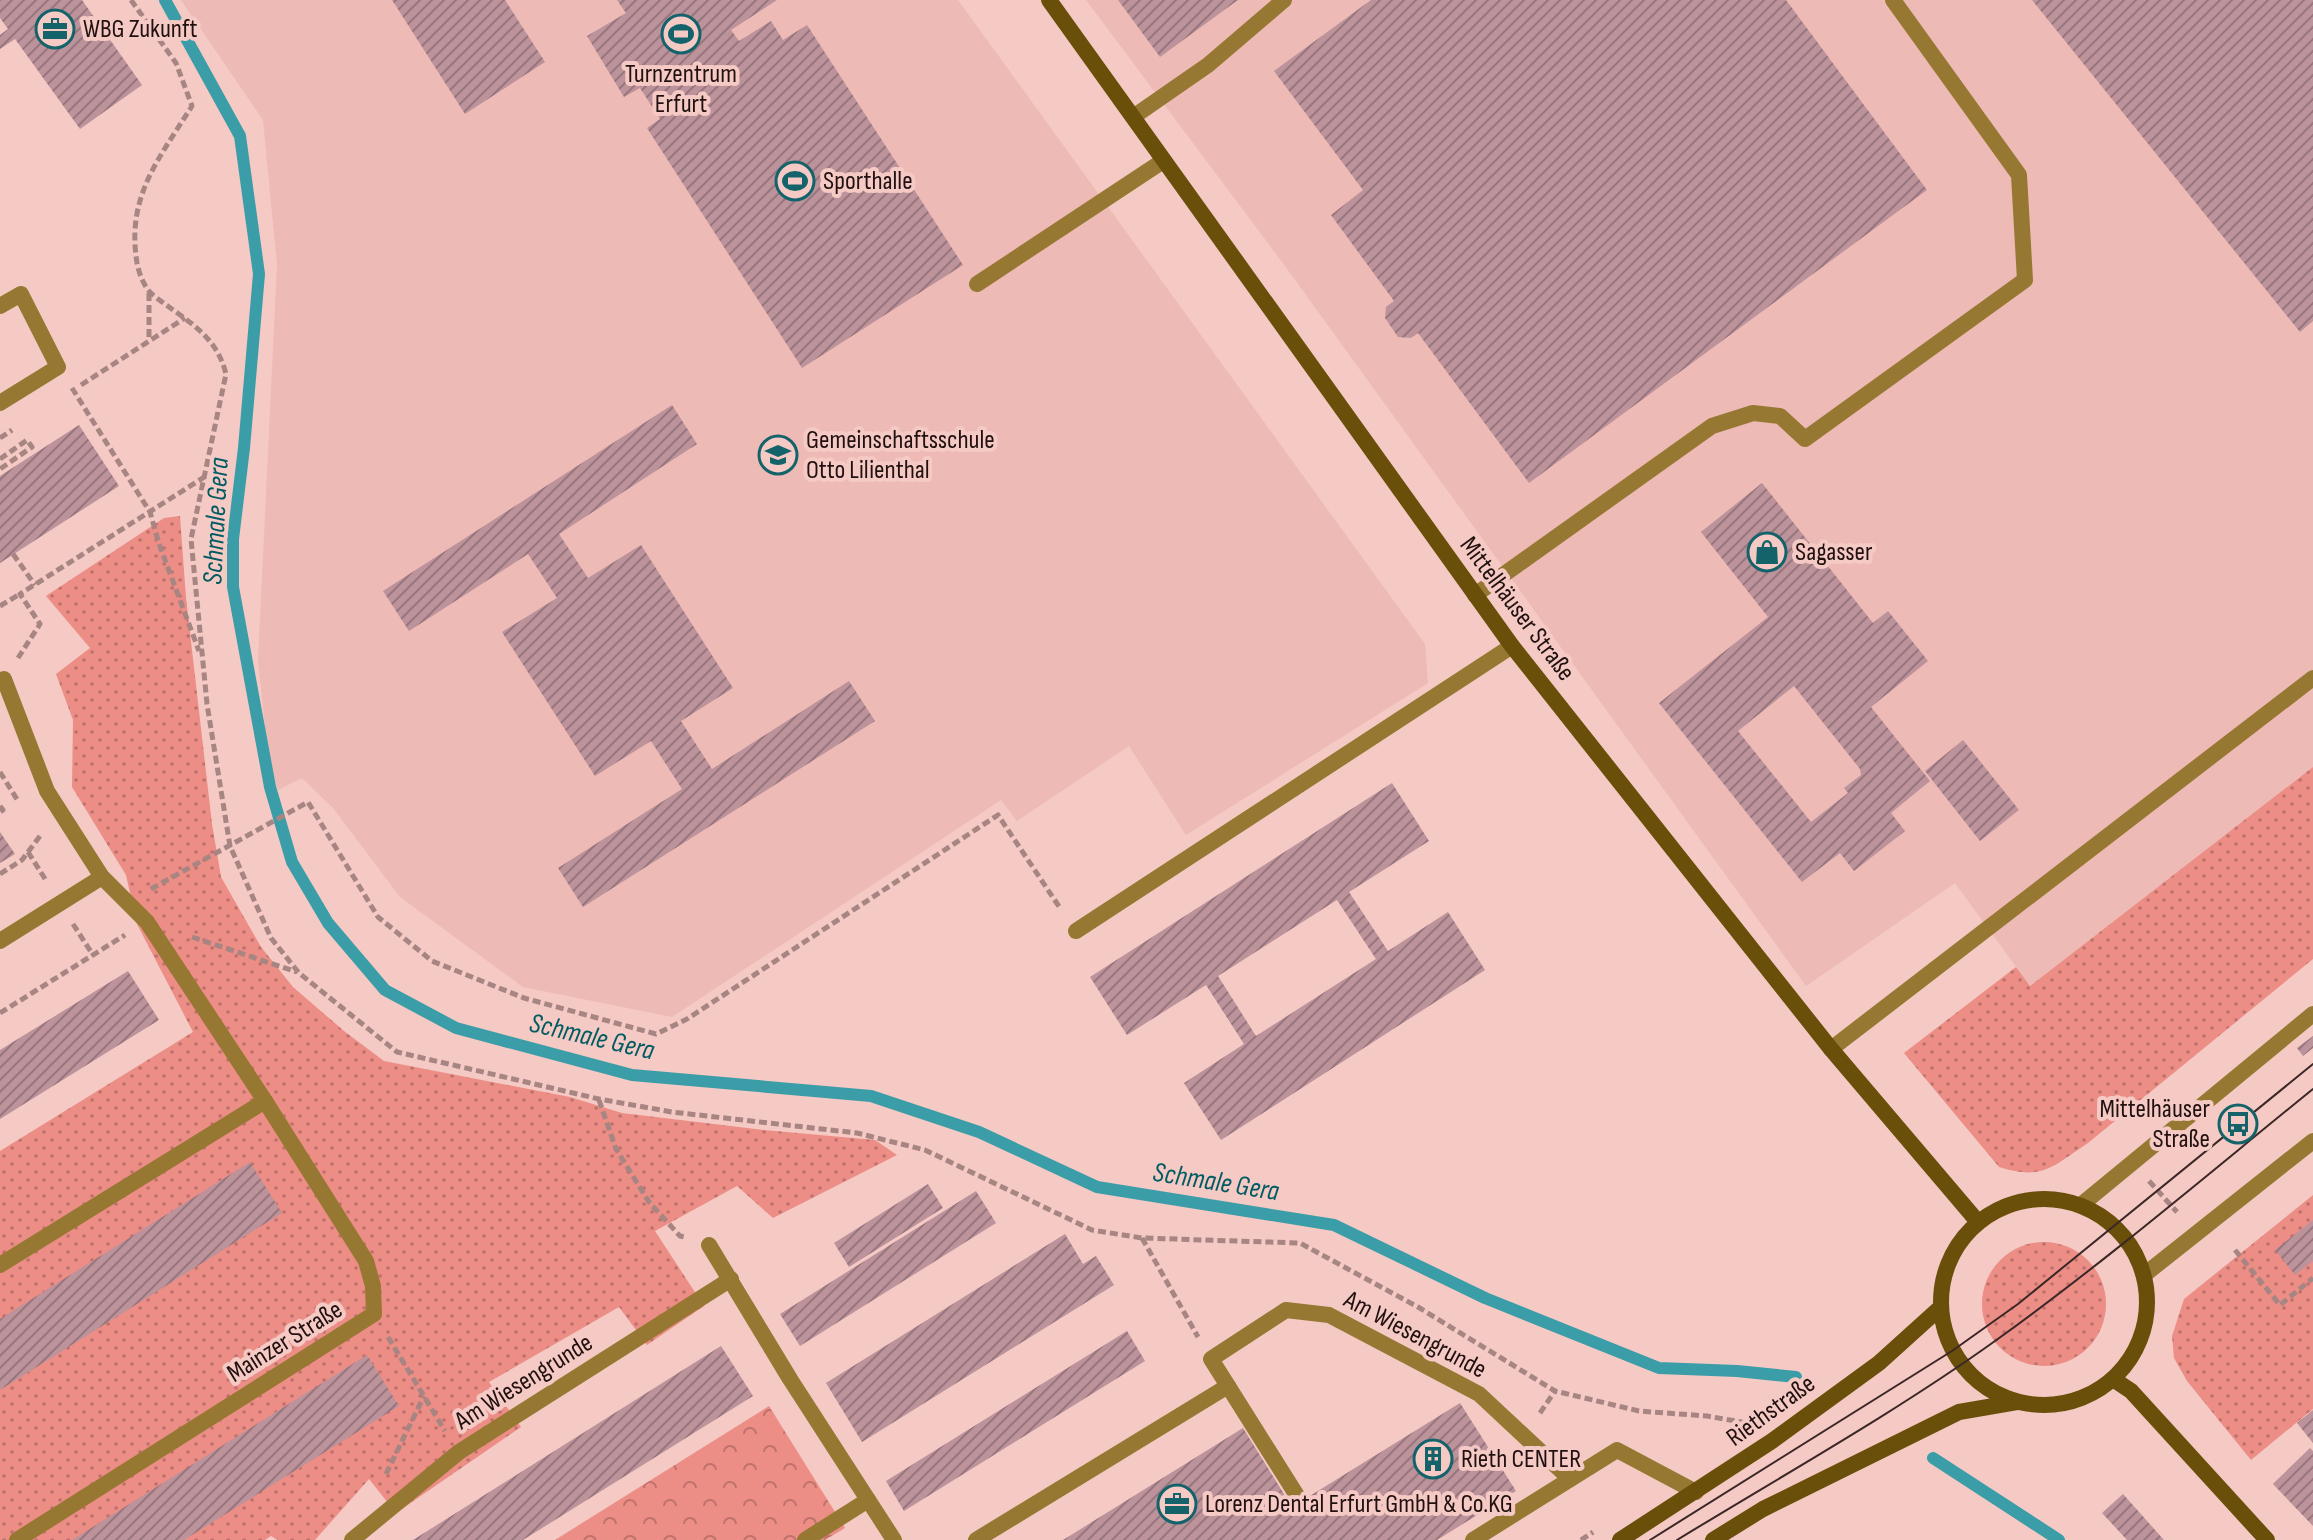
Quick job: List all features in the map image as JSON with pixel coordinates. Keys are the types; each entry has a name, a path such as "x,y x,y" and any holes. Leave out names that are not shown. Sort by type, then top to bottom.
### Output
{"main road":[{"name":"Mittelhäuser Straße","path":"1049,0 1512,646 1831,1049 1978,1222"},
{"path":"1713,1540 1763,1509 1959,1412 2018,1402 2052,1405 2085,1397 2113,1379 2131,1357 2143,1331 2148,1303 2144,1275 2135,1253 2114,1227 2081,1205 2055,1199 2028,1200 2001,1208 1978,1222 1957,1246 1944,1275 1941,1307 1944,1328 1961,1365 1988,1389 2018,1402"},
{"name":"Riethstraße","path":"1620,1540 1772,1441 1879,1363 1941,1307"},
{"path":"2113,1379 2131,1391 2267,1540"}],"street":[{"path":"1133,117 1208,65 1284,0"},
{"path":"1475,595 1712,426 1753,413 1780,416 1805,439 2025,280 2019,175 1893,0"},
{"path":"977,284 1163,161"},
{"path":"0,306 21,294 58,367 0,403"},
{"path":"1076,931 1512,646"},
{"path":"1831,1049 2313,678"},
{"name":"Mainzer Straße","path":"4,679 47,791 102,877 147,922 366,1261 373,1286 374,1314 17,1540"},
{"path":"0,941 102,877"},
{"path":"2081,1205 2313,1014"},
{"path":"0,1265 265,1101"},
{"path":"2144,1275 2313,1141"},
{"path":"709,1245 790,1379 894,1540"},
{"name":"Am Wiesengrunde","path":"352,1540 459,1452 731,1279"},
{"name":"Am Wiesengrunde","path":"1211,1359 1286,1310 1329,1315 1479,1394 1570,1479"},
{"path":"1211,1359 1301,1502"},
{"path":"976,1540 1228,1386"},
{"path":"1473,1540 1617,1450 1696,1492"},
{"path":"805,1540 868,1500"}],"path":[{"path":"131,0 176,63 192,106 152,172 137,207 134,241 139,271 149,292 149,341"},
{"path":"149,292 185,318 221,354 226,374 191,539 207,704 230,846 271,938 299,973 397,1052 599,1099 672,1112 857,1133 925,1150 1092,1230 1142,1238 1300,1243 1418,1307 1555,1391 1639,1411 1707,1416 1760,1425"},
{"path":"73,390 185,318"},
{"path":"58,367 150,512 203,661"},
{"path":"0,459 27,440 32,447 0,469"},
{"path":"0,606 206,476"},
{"path":"13,554 35,585"},
{"path":"4,679 40,624 20,594"},
{"path":"0,772 24,811"},
{"path":"129,901 308,802 378,917 432,961 524,998 656,1034 687,1019 998,815 1076,931"},
{"path":"0,874 22,860 40,836 32,824"},
{"path":"0,1013 147,922 299,973"},
{"path":"599,1099 616,1149 649,1202 680,1236 709,1245"},
{"path":"2133,1162 2196,1234"},
{"path":"1142,1238 1211,1359"},
{"path":"2235,1250 2280,1305 2313,1278"},
{"path":"374,1314 459,1452"},
{"path":"380,1485 424,1396"}],"shaded area":[{"name":"Gemeinschaftsschule Otto Lilienthal","path":"181,0 958,0 1425,644 1428,683 1186,835 1129,746 1017,821 1001,800 672,1017 523,987 400,897 333,808 302,778 278,790 269,764 258,661 277,265 263,120"},
{"path":"1086,0 2313,0 2313,767 2030,986 1955,883 1806,986 1285,266"}],"green space":[{"path":"180,516 186,598 221,877 261,947 293,987 384,1061 570,1097 622,1113 875,1140 897,1155 773,1218 737,1186 655,1231 704,1306 647,1345 619,1307 489,1382 521,1427 396,1513 369,1479 315,1540 278,1540 271,1536 265,1540 0,1540 0,1151 193,1032 137,924 126,875 72,787 73,720 56,674 90,648 46,596 164,518"},
{"path":"2313,767 2313,959 2066,1158 2037,1172 1999,1167 1904,1053 2016,967 2030,986"},
{"path":"2313,1195 2313,1409 2251,1460 2187,1381 2174,1358 2172,1336 2184,1299"},
{"path":"2044,1242 2068,1247 2088,1260 2101,1280 2106,1304 2101,1328 2088,1348 2068,1361 2044,1366 2020,1361 2000,1348 1987,1328 1982,1304 1987,1280 2000,1260 2020,1247"},
{"path":"769,1406 845,1528 825,1540 555,1540"}],"building":[{"path":"0,0 82,0 142,85 80,129 15,39 0,49 0,35 8,29 0,18"},
{"path":"392,0 505,0 545,62 465,114"},
{"name":"Sporthalle","path":"617,0 777,0 731,30 739,41 771,21 783,40 807,25 963,265 802,368 647,128 660,119 640,88 624,97 587,36 626,13"},
{"path":"1118,0 1238,0 1160,57"},
{"path":"1371,0 1786,0 1927,190 1529,483 1418,333 1411,338 1398,337 1385,318 1386,307 1394,301 1331,215 1363,190 1274,71"},
{"path":"2032,0 2313,0 2313,321 2300,332"},
{"path":"672,405 697,444 559,534 588,578 641,545 733,688 681,721 712,769 849,681 875,721 583,907 558,868 682,789 651,741 595,776 502,632 557,598 528,554 409,631 383,591"},
{"path":"79,425 119,486 0,563 0,476"},
{"path":"1762,483 1873,623 1888,611 1928,661 1871,707 1930,781 1891,813 1905,831 1854,871 1840,853 1802,882 1659,703 1768,617 1701,532","holes":["1794,686 1860,769 1861,775 1844,788 1848,793 1811,822 1738,731"]},
{"path":"1963,740 2019,810 1980,841 1925,771"},
{"path":"1392,783 1429,841 1349,892 1388,951 1448,912 1485,970 1221,1140 1184,1083 1244,1044 1206,985 1127,1035 1090,977","holes":["1337,900 1376,959 1256,1036 1218,976"]},
{"path":"0,832 15,854 0,863"},
{"path":"128,971 159,1020 0,1119 0,1050"},
{"path":"2313,1036 2313,1048 2303,1056 2297,1048"},
{"path":"250,1162 282,1213 0,1390 0,1319"},
{"path":"928,1184 943,1208 849,1267 834,1243"},
{"path":"976,1191 996,1223 800,1346 780,1314"},
{"path":"2313,1220 2313,1261 2295,1275 2275,1250"},
{"path":"1065,1234 1083,1264 1096,1256 1114,1285 862,1442 826,1383"},
{"path":"1127,1331 1145,1361 904,1511 886,1481"},
{"path":"721,1346 753,1396 523,1540 413,1540"},
{"path":"367,1355 399,1406 184,1540 72,1540"},
{"name":"Rieth CENTER","path":"1460,1403 1516,1491 1437,1540 1063,1540 1243,1428 1292,1507"},
{"path":"2313,1410 2313,1443 2297,1423"},
{"path":"2310,1448 2313,1451 2313,1526 2273,1484"},
{"path":"2123,1494 2164,1540 2127,1540 2102,1513"}],"waterway":[{"name":"Schmale Gera","path":"165,0 240,136 259,274 233,539 233,587 270,787 292,862 328,923 385,990 456,1028 632,1075 871,1096 979,1132 1097,1187 1334,1225 1485,1298 1659,1368 1796,1377"},
{"name":"Schmale Gera","path":"1933,1458 2059,1540"}],"tram line":[{"path":"1650,1540 1952,1351 2018,1304 2313,1064"},
{"path":"1677,1540 1878,1419 1995,1341 2116,1249 2313,1089"}],"place":[{"name":"WBG Zukunft","path":"55,29"},
{"name":"Turnzentrum Erfurt","path":"681,34"},
{"name":"Sporthalle","path":"795,181"},
{"name":"Gemeinschaftsschule Otto Lilienthal","path":"778,455"},
{"name":"Sagasser","path":"1767,552"},
{"name":"Mittelhäuser Straße","path":"2238,1124"},
{"name":"Rieth CENTER","path":"1433,1459"},
{"name":"Lorenz Dental Erfurt GmbH & Co.KG","path":"1177,1504"}]}
